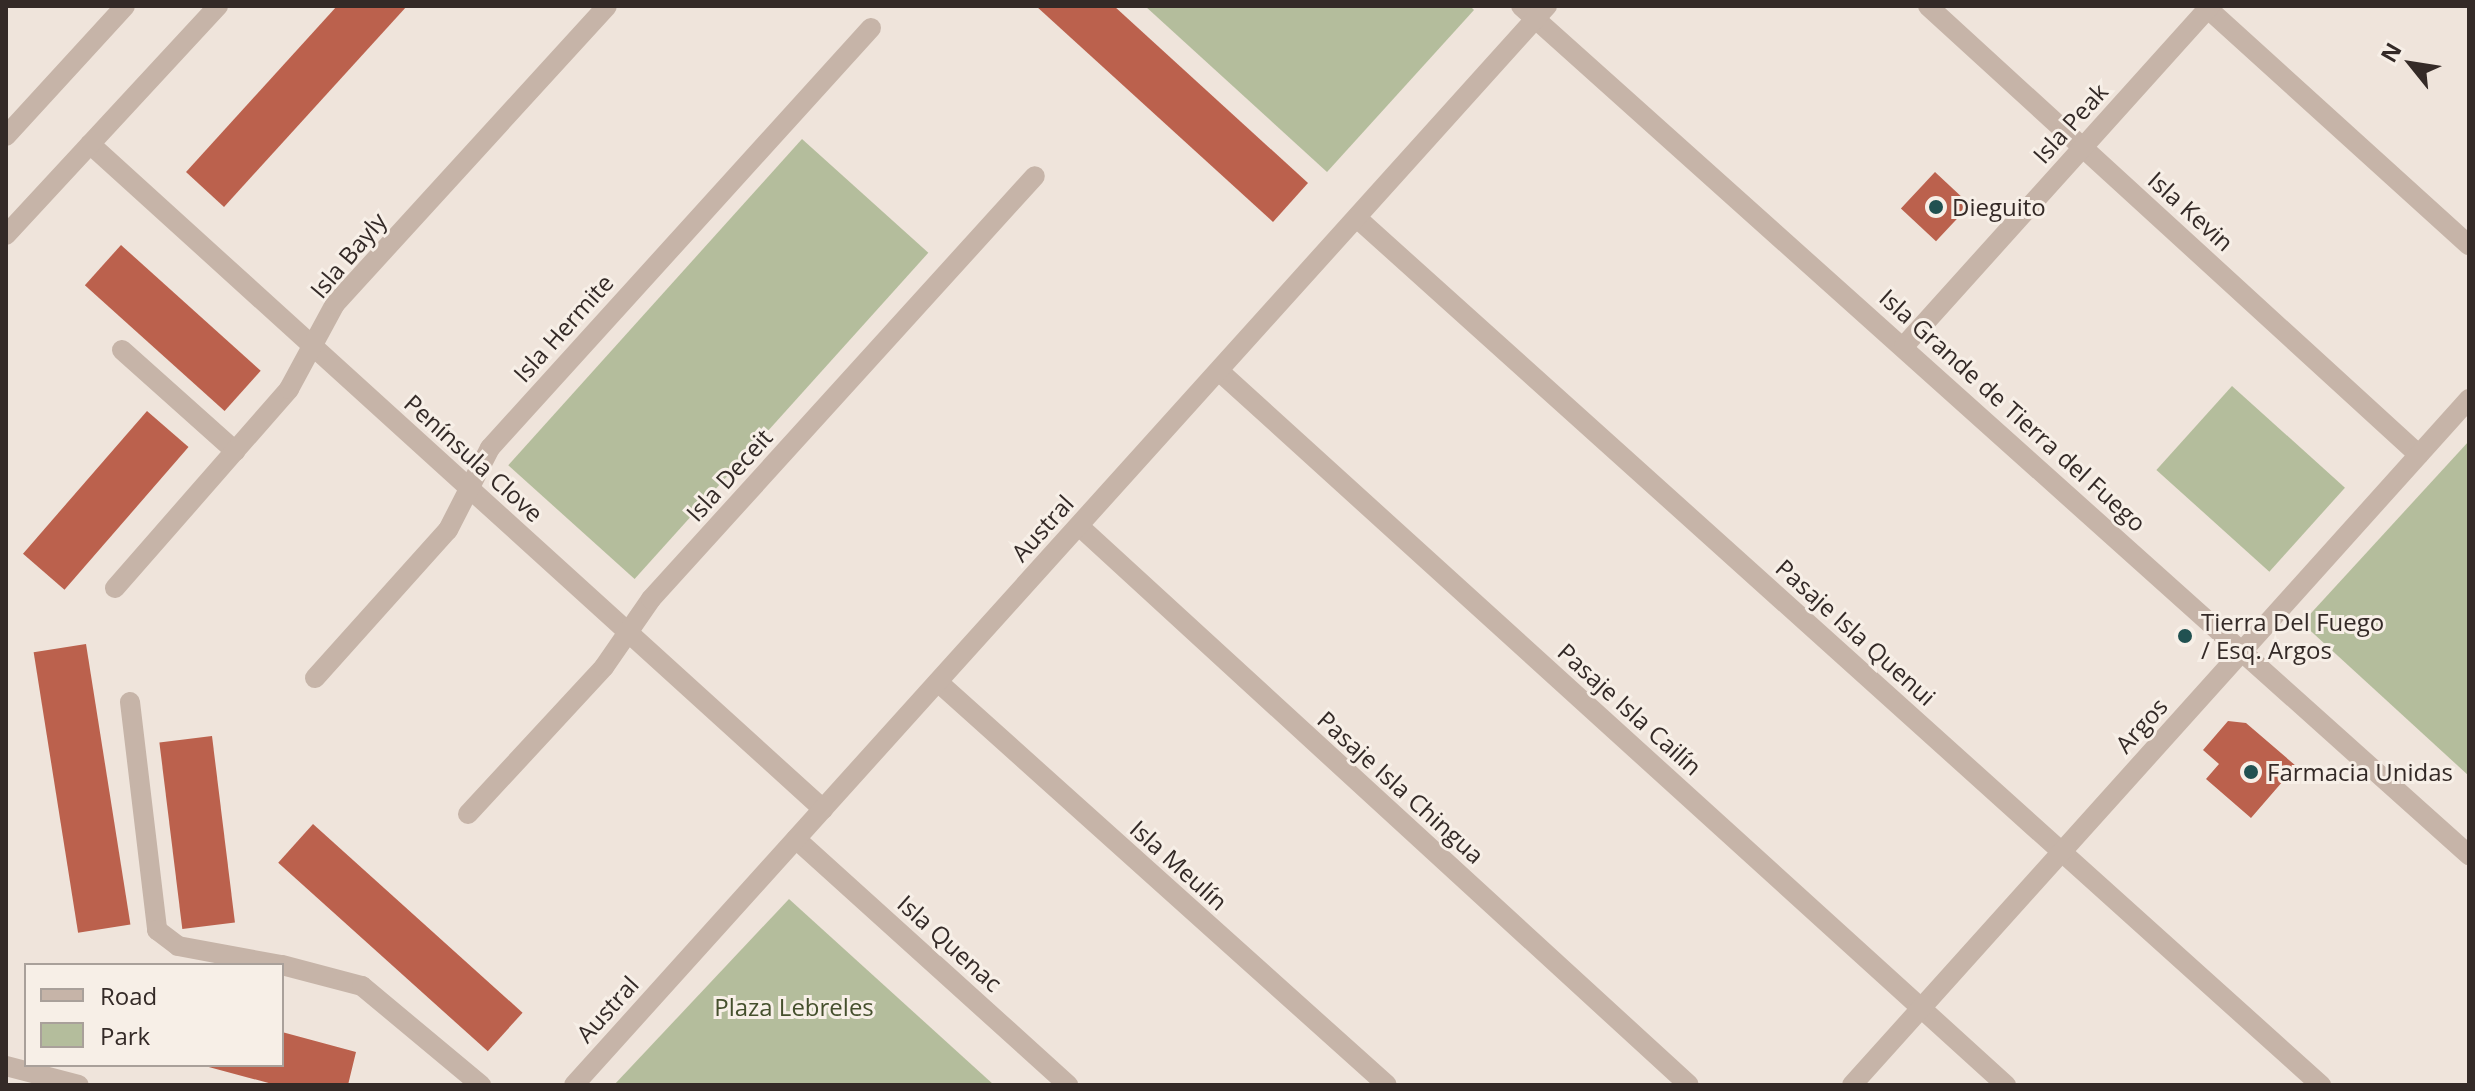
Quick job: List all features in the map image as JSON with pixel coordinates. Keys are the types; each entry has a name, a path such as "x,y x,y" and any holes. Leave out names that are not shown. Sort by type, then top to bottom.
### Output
{"street":[{"path":"6,136 125,6"},
{"path":"6,235 218,6"},
{"name":"Isla Bayly","path":"115,588 289,389 335,304 607,6"},
{"name":"Isla Kevin","path":"1928,6 2419,455"},
{"path":"2208,7 2469,245"},
{"name":"Isla Peak","path":"1904,346 2208,7"},
{"name":"Austral","path":"574,1085 1357,218 1534,10"},
{"name":"Isla Grande de Tierra del Fuego","path":"1534,10 2469,855"},
{"name":"Isla Hermite","path":"315,678 448,530 490,448 871,28"},
{"name":"Península Clove","path":"90,144 823,809"},
{"name":"Isla Deceit","path":"468,814 604,667 651,599 1035,176"},
{"name":"Pasaje Isla Quenui","path":"1357,218 2321,1085"},
{"path":"122,350 235,451"},
{"name":"Pasaje Isla Cailín","path":"1219,371 2006,1085"},
{"name":"Argos","path":"1852,1085 2469,399"},
{"name":"Pasaje Isla Chingua","path":"1079,526 1689,1085"},
{"name":"Isla Meulín","path":"938,682 1387,1085"},
{"path":"130,702 157,930 178,946 270,963"},
{"name":"Isla Quenac","path":"796,839 1068,1085"},
{"path":"284,966 362,986 481,1085"},
{"path":"6,1066 79,1085"}],"green space":[{"path":"1145,6 1470,6 1474,10 1327,172"},
{"path":"802,139 928,253 635,579 508,465"},
{"path":"2232,386 2345,488 2269,572 2156,470"},
{"path":"2469,441 2469,776 2302,623"},
{"name":"Plaza Lebreles","path":"789,899 994,1085 614,1085"}],"building":[{"path":"337,6 407,6 224,207 186,172"},
{"path":"1036,6 1114,6 1308,183 1273,222"},
{"name":"Dieguito","path":"1935,172 1970,205 1936,241 1901,209"},
{"path":"121,245 261,371 225,411 85,285"},
{"path":"147,411 189,447 65,590 23,554"},
{"path":"86,644 130,925 78,933 34,652"},
{"name":"Farmacia Unidas","path":"2228,721 2246,723 2296,766 2251,818 2206,779 2219,764 2203,750"},
{"path":"212,736 235,923 182,929 159,742"},
{"path":"313,824 523,1013 488,1051 278,863"},
{"path":"284,1033 356,1052 348,1085 276,1085 209,1067 284,1067"}],"place":[{"name":"Dieguito","path":"1936,207"},
{"name":"Tierra Del Fuego / Esq. Argos","path":"2185,636"},
{"name":"Farmacia Unidas","path":"2251,772"}]}
